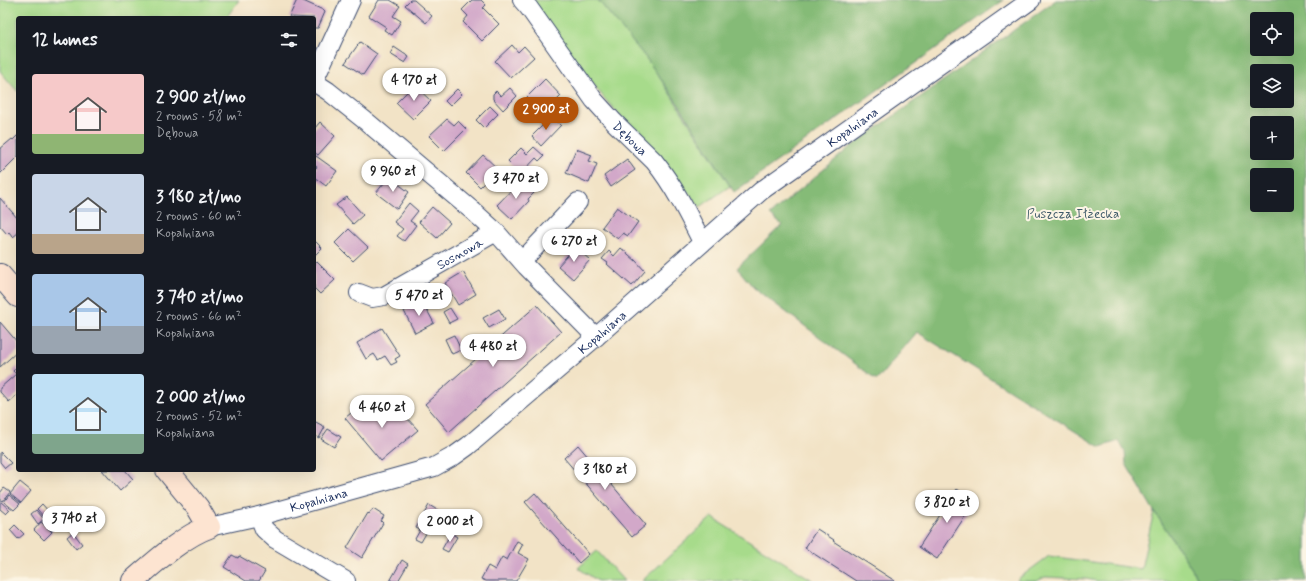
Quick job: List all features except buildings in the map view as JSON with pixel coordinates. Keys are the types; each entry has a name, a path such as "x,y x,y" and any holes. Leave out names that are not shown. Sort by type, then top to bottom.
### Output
{"street":[{"path":"316,78 351,0"},
{"name":"Dębowa","path":"522,0 530,8 594,100 661,170 685,209 702,242"},
{"name":"Kopalniana","path":"133,581 189,536 200,530 259,516 384,482 439,465 468,446 596,337 761,191 1031,0"},
{"path":"316,83 373,127 474,212 496,232 596,337"},
{"path":"522,261 578,202"},
{"name":"Sosnowa","path":"359,293 372,298 384,296 496,232"},
{"path":"0,275 16,294"},
{"path":"168,472 198,508 209,527"},
{"path":"259,516 264,528 275,539 346,581"}],"green space":[{"path":"0,0 239,0 227,16 16,16 16,90 0,71"},
{"path":"530,0 598,0 656,72 730,186 700,207 663,162 604,98"},
{"path":"598,0 1004,0 734,192 679,105 646,58"},
{"name":"Puszcza Iłżecka","path":"1056,0 1306,0 1306,581 1198,581 1126,464 1125,452 1119,441 1100,447 917,332 877,380 754,288 737,268 782,225 770,215 849,148"},
{"path":"1154,511 1192,569 1198,581 1097,581 1045,577 1037,581 1017,581 1049,556 1141,569"},
{"path":"712,517 722,524 814,581 642,581"},
{"path":"597,551 624,581 598,581 578,568"}]}
